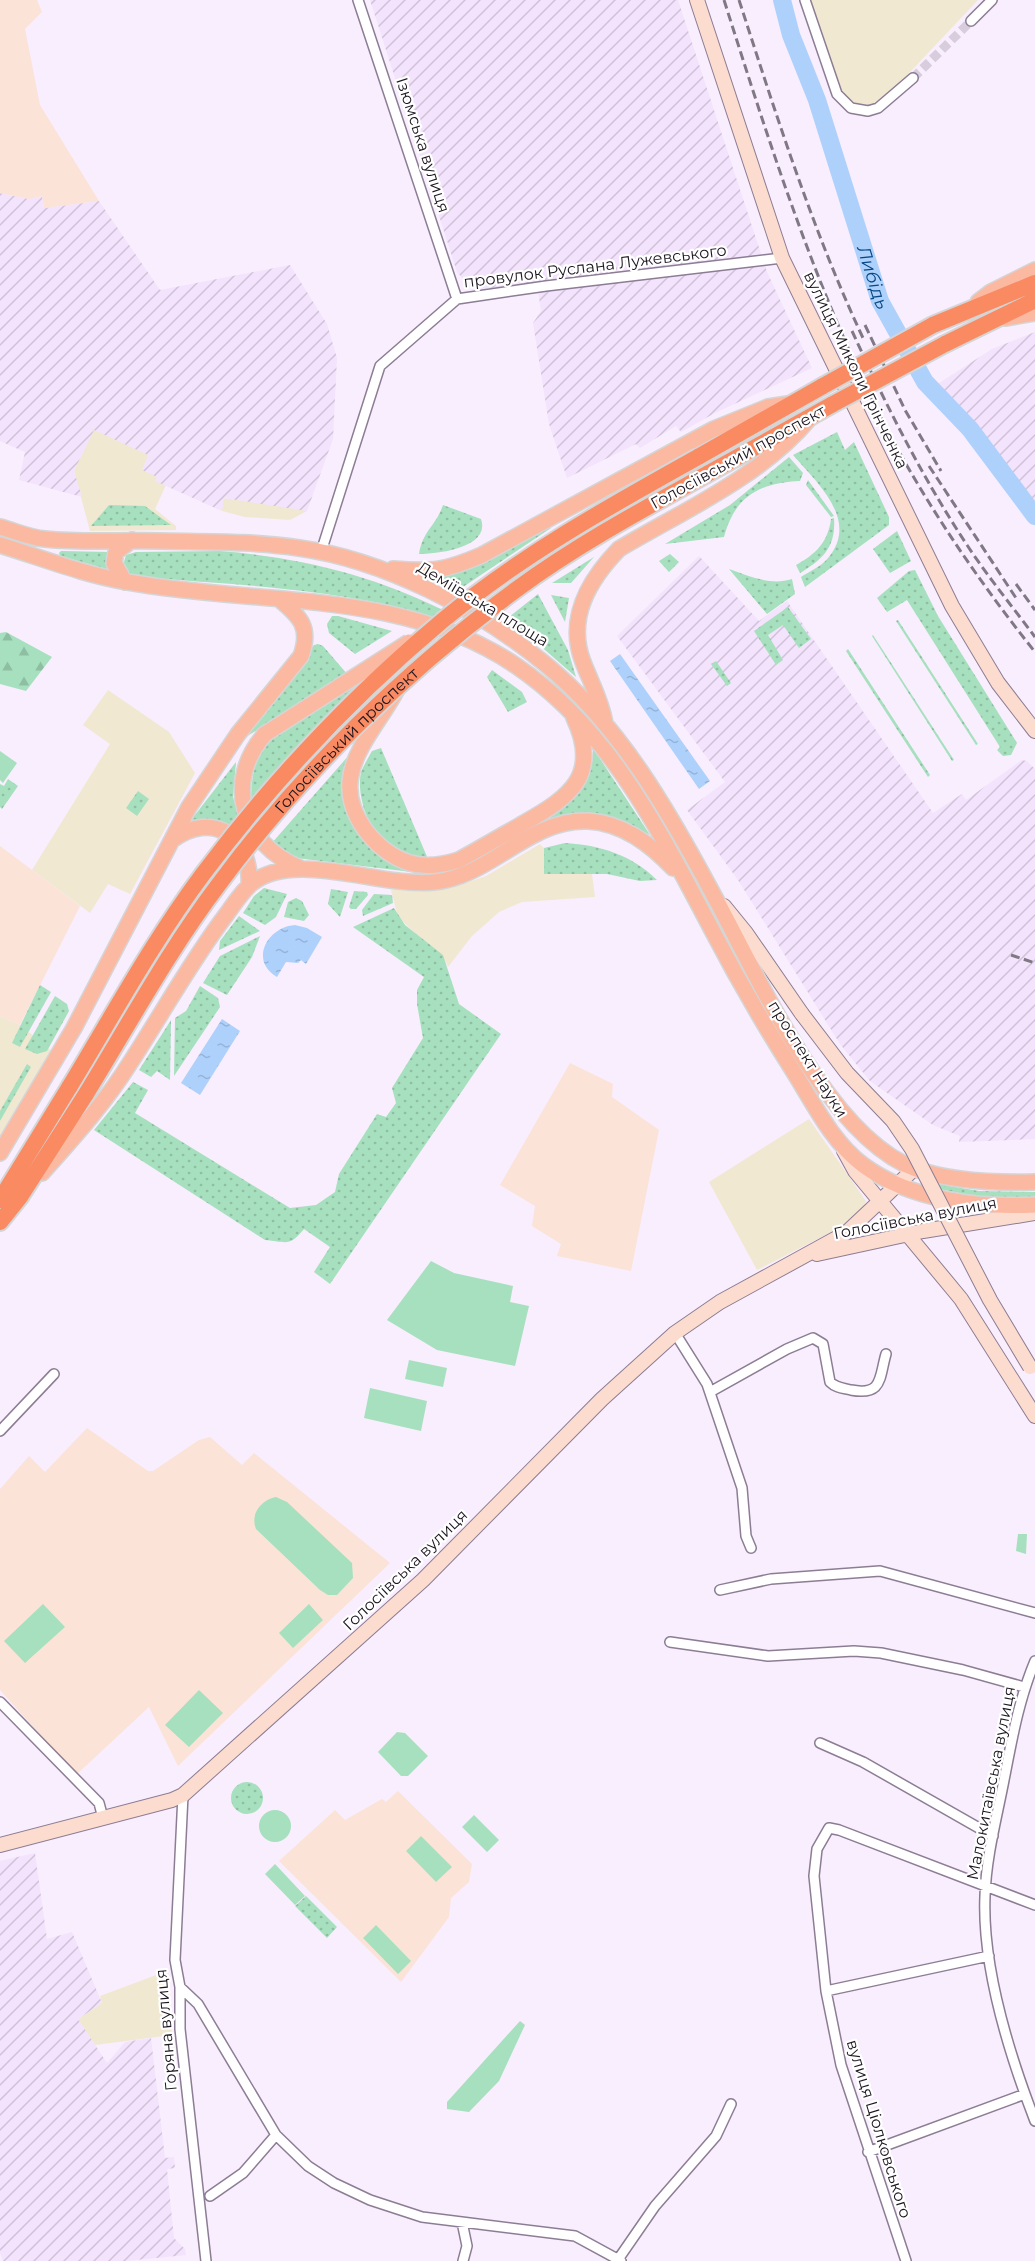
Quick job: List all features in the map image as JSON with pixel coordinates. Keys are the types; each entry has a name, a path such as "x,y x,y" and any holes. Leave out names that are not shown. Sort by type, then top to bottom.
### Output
{"highway":[{"name":"Голосіївський проспект","path":"0,1200 149,953 203,874 323,734 391,666 444,619 587,519 933,325 1035,283"},
{"name":"Голосіївський проспект","path":"0,1222 20,1197 166,962 218,884 333,749 399,686 516,589 564,557 812,415 945,344 1035,300"}],"main road":[{"name":"вулиця Миколи Грінченка","path":"697,0 782,258 952,606 998,683 1035,731"},
{"path":"965,311 991,292 1035,270"},
{"path":"996,320 1035,313"},
{"path":"381,568 433,572 451,569 482,555 714,429 768,407 794,403"},
{"path":"606,723 602,704 583,663 577,640 581,604 595,577 619,549 767,458 793,438 812,415"},
{"name":"Деміївська площа","path":"0,527 41,539 269,545 321,552 381,568 439,596 527,650 567,683 606,723"},
{"path":"125,582 114,562 116,552 132,540"},
{"path":"0,545 125,582 368,609 429,624 474,642 512,663 569,708 583,746 581,775 565,799 459,860 442,865 412,864 395,857 377,844 362,823 352,804 349,789 351,775 364,742 379,722 399,686"},
{"path":"0,1153 74,1028 169,842 224,753 301,656 306,642 301,620 279,599"},
{"path":"224,753 265,734 444,619"},
{"name":"проспект Науки","path":"569,708 629,782 687,883 758,1016 843,1148 855,1171 961,1299 1035,1416"},
{"name":"проспект Науки","path":"606,723 641,772 712,892 764,991 833,1099 867,1137 886,1153 914,1169 975,1180 1035,1182"},
{"path":"265,734 247,759 243,797 245,813 260,841 271,853 302,869"},
{"path":"20,1197 109,1093 216,929 249,885 263,875 278,870 302,869 411,882 450,880 469,873 552,827 573,821 589,821 616,827 642,840 656,850 687,883"},
{"path":"169,842 185,831 195,828 228,833 241,843 248,857 249,885"},
{"name":"проспект Науки","path":"712,892 746,933 802,1014 847,1073 893,1121 912,1149 990,1300 1032,1370"},
{"path":"843,1148 880,1176 925,1194 990,1205 1035,1205"},
{"name":"Голосіївська вулиця","path":"0,1845 183,1795 423,1580 602,1399 675,1333 720,1302 846,1233 914,1169"},
{"path":"0,1190 16,1174"},
{"name":"Голосіївська вулиця","path":"801,1259 909,1234 1035,1213"}],"street":[{"name":"Ізюмська вулиця","path":"358,0 457,299"},
{"path":"806,0 837,94 842,102 860,111 873,110 883,105 913,78"},
{"path":"971,21 992,0"},
{"name":"провулок Руслана Лужевського","path":"321,552 380,366 457,299 782,258"},
{"path":"675,1333 690,1354 710,1392 742,1488 746,1536 751,1548"},
{"path":"710,1392 787,1349 813,1338 823,1344 830,1382 834,1386 863,1392 872,1391 877,1386 886,1354"},
{"path":"0,1431 54,1374"},
{"path":"720,1590 771,1579 880,1571 1035,1613"},
{"path":"670,1642 768,1656 854,1651 881,1653 963,1670 1024,1687"},
{"name":"Малокитаївська вулиця","path":"1035,1661 1024,1687 993,1836 985,1888 989,1956 1009,2047 1035,2121"},
{"path":"0,1702 99,1803 103,1818"},
{"path":"820,1743 863,1761 993,1836"},
{"name":"Горяна вулиця","path":"183,1795 175,1960 180,1987 180,2029 206,2261"},
{"name":"вулиця Ціолковського","path":"906,2261 841,2065 826,1991 814,1876 817,1849 829,1828 985,1888"},
{"path":"985,1888 1035,1905"},
{"path":"826,1991 989,1956"},
{"path":"180,1987 198,2004 276,2135 308,2166 334,2183 370,2200 423,2217 575,2236 619,2260 661,2198 716,2136 731,2104"},
{"path":"868,2152 1024,2094"},
{"path":"210,2196 243,2173 276,2135"},
{"path":"462,2222 467,2246 464,2261"}],"shaded area":[{"path":"0,0 37,0 42,12 25,29 40,105 99,201 44,208 42,196 29,199 0,193"},
{"path":"370,0 678,0 767,272 812,368 715,413 681,432 676,426 640,448 636,444 567,478 549,424 533,323 541,311 537,283 482,289 464,280 457,272"},
{"path":"810,0 978,0 880,102 862,108 852,104 840,91"},
{"path":"0,193 29,199 42,196 44,208 99,201 160,290 290,265 327,324 337,358 333,439 307,511 224,498 222,511 155,481 157,477 142,470 148,455 94,430 74,471 82,497 19,480 25,452 0,441"},
{"path":"1035,332 1035,512 1018,486 936,385 992,349"},
{"path":"94,429 149,455 157,477 156,481 166,485 155,509 176,526 176,530 90,531 74,471"},
{"path":"223,498 307,511 290,520 245,517 222,511"},
{"path":"699,556 759,621 787,601 933,813 962,794 966,800 1022,760 1027,761 1035,769 1035,1139 959,1142 960,1136 933,1125 870,1081 840,1044 738,880 687,810 725,782 617,636"},
{"path":"108,690 169,732 195,773 130,894 108,884 90,913 32,870 110,744 83,725"},
{"path":"540,844 544,848 544,874 592,874 595,897 522,902 499,912 472,936 448,967 446,962 398,917 391,890 451,888 486,876"},
{"path":"0,846 80,906 20,1025 0,1016"},
{"path":"0,1016 20,1025 52,1051 0,1140"},
{"path":"570,1063 613,1084 612,1097 659,1130 631,1271 557,1256 561,1244 532,1226 535,1206 500,1185"},
{"path":"809,1119 866,1201 862,1212 845,1225 757,1270 709,1182"},
{"path":"87,1428 148,1471 153,1471 199,1440 210,1437 242,1465 254,1453 390,1563 178,1766 149,1707 76,1775 0,1690 0,1489 29,1456 45,1472"},
{"path":"398,1791 472,1864 469,1882 451,1898 449,1917 401,1982 279,1861 335,1810 345,1820 382,1799 386,1802"},
{"path":"35,1853 47,1939 72,1932 102,2003 78,2019 107,2063 125,2042 151,2038 165,2158 174,2157 175,2168 167,2169 174,2238 185,2249 186,2255 126,2261 3,2261 0,2253 0,1861"},
{"path":"167,1971 172,2035 95,2045 78,2019 102,2003 100,1996"}],"green space":[{"path":"837,432 845,450 854,442 889,517 889,525 805,587 801,577 828,558 837,544 839,530 832,503 793,455"},
{"path":"789,457 803,473 800,481 772,485 751,494 735,511 724,537 665,544 730,505"},
{"path":"808,480 834,516 831,517 806,485"},
{"path":"109,505 145,506 171,525 91,526"},
{"path":"443,505 481,519 482,529 471,543 461,547 438,553 419,554 423,539"},
{"path":"834,518 833,537 826,551 815,563 800,573 796,565 820,546 827,534 831,519"},
{"path":"547,522 551,528 454,593 427,577"},
{"path":"897,531 911,561 890,573 873,549"},
{"path":"61,551 110,552 107,569 60,556"},
{"path":"220,551 278,558 335,570 391,587 445,611 432,618 399,608 326,594 141,577 128,574 123,565 126,555 136,552"},
{"path":"670,554 679,562 669,572 659,561"},
{"path":"594,557 571,583 552,583"},
{"path":"729,569 768,581 792,579 795,594 767,614"},
{"path":"915,570 938,616 1017,743 1011,755 1003,756 997,750 1000,747 907,600 887,612 877,598 909,571"},
{"path":"538,594 568,650 576,677 522,630 505,620"},
{"path":"551,595 569,598 565,622"},
{"path":"788,607 811,639 799,648 783,625 768,635 783,660 776,665 754,631"},
{"path":"332,616 392,631 355,654 329,633 327,624"},
{"path":"898,620 978,744 976,745 896,621"},
{"path":"6,632 52,657 26,691 0,684 0,633"},
{"path":"873,635 954,760 952,761"},
{"path":"314,645 323,646 348,675 239,741"},
{"path":"848,649 930,775 928,777 846,651"},
{"path":"716,661 731,683 727,686 711,664"},
{"path":"492,670 522,692 527,702 508,712 487,677"},
{"path":"355,684 357,687 332,710 337,715 251,808 251,789 256,764 269,740"},
{"path":"381,748 428,859 404,853 385,841 370,824 365,813 360,790 361,772 372,751"},
{"path":"593,748 650,835 603,816 579,817 532,832 530,829 565,806 582,788 592,763"},
{"path":"0,751 17,763 3,783 0,780"},
{"path":"350,754 356,811 360,831 367,845 391,863 428,874 296,858 271,844"},
{"path":"236,762 233,797 240,819 235,826 207,819 191,820"},
{"path":"8,779 18,786 2,809 0,807 0,784 4,786"},
{"path":"138,791 149,799 137,816 126,808"},
{"path":"565,843 591,846 615,853 637,864 657,880 640,881 607,874 544,874 544,848"},
{"path":"264,888 287,894 276,917 265,925 243,913 254,896"},
{"path":"331,889 348,892 340,917 328,904"},
{"path":"354,891 367,892 368,895 356,909 351,909 349,907"},
{"path":"374,894 392,895 393,903 363,916 362,910"},
{"path":"296,898 302,901 309,915 304,921 284,917 288,902"},
{"path":"394,908 405,925 443,955 459,1004 501,1034 330,1284 314,1272 330,1247 304,1229 295,1239 288,1242 265,1240 94,1130 133,1082 148,1090 135,1113 290,1208 316,1205 335,1192 339,1174 377,1114 386,1117 396,1103 392,1088 423,1038 417,990 424,977 353,927"},
{"path":"239,916 260,931 219,950 220,941"},
{"path":"260,936 252,957 227,995 203,983 220,956"},
{"path":"40,985 51,992 20,1047 12,1043"},
{"path":"200,986 218,998 220,1007 174,1076 175,1018 186,1011"},
{"path":"55,996 67,1004 69,1011 47,1051 37,1054 25,1049"},
{"path":"171,1020 170,1080 157,1071 151,1077 139,1070"},
{"path":"27,1064 31,1067 0,1121 0,1111"},
{"path":"938,1184 979,1191 1035,1192 1035,1197 979,1197 939,1189"},
{"path":"431,1261 454,1273 513,1286 510,1302 529,1306 515,1366 437,1350 387,1320"},
{"path":"409,1360 447,1368 443,1387 405,1379"},
{"path":"370,1388 427,1401 421,1431 364,1418"},
{"path":"276,1497 287,1502 352,1563 353,1578 337,1595 328,1595 320,1590 256,1529 254,1518 258,1508 261,1504"},
{"path":"1018,1534 1027,1534 1026,1554 1016,1551"},
{"path":"43,1604 65,1627 25,1663 4,1641"},
{"path":"309,1604 323,1620 293,1648 279,1633"},
{"path":"199,1690 223,1713 189,1747 165,1725"},
{"path":"397,1732 405,1733 428,1756 408,1776 401,1776 378,1752"},
{"path":"247,1782 258,1787 263,1798 258,1809 247,1814 236,1809 231,1798 236,1787"},
{"path":"275,1810 286,1815 291,1826 286,1837 275,1842 264,1837 259,1826 264,1815"},
{"path":"474,1815 499,1840 487,1852 462,1827"},
{"path":"421,1836 452,1867 436,1882 406,1851"},
{"path":"275,1864 305,1896 295,1905 265,1874"},
{"path":"306,1896 337,1927 327,1938 295,1906"},
{"path":"376,1925 411,1961 398,1974 363,1938"},
{"path":"520,2021 525,2025 499,2081 469,2112 447,2109 447,2102"}],"water":[{"path":"620,654 710,781 699,789 610,661"},
{"path":"295,925 307,928 322,937 306,964 301,960 298,963 286,962 277,977 264,962 265,946 276,932"},
{"path":"222,1019 240,1031 200,1095 181,1083"}],"waterway":[{"name":"Либідь","path":"782,0 791,35 817,100 880,301 925,382 970,429 1035,516"}],"tunnel":[{"path":"913,78 971,21"}],"railway":[{"path":"724,0 778,167 818,277 865,384 891,437 940,520 995,600 1035,652"},
{"path":"739,0 811,213 863,338"},
{"path":"865,325 905,410 941,471"},
{"path":"852,331 891,413 935,493 975,557 1035,637"},
{"path":"929,466 1016,598"},
{"path":"1016,584 1035,610"},
{"path":"1011,955 1035,963"}]}
